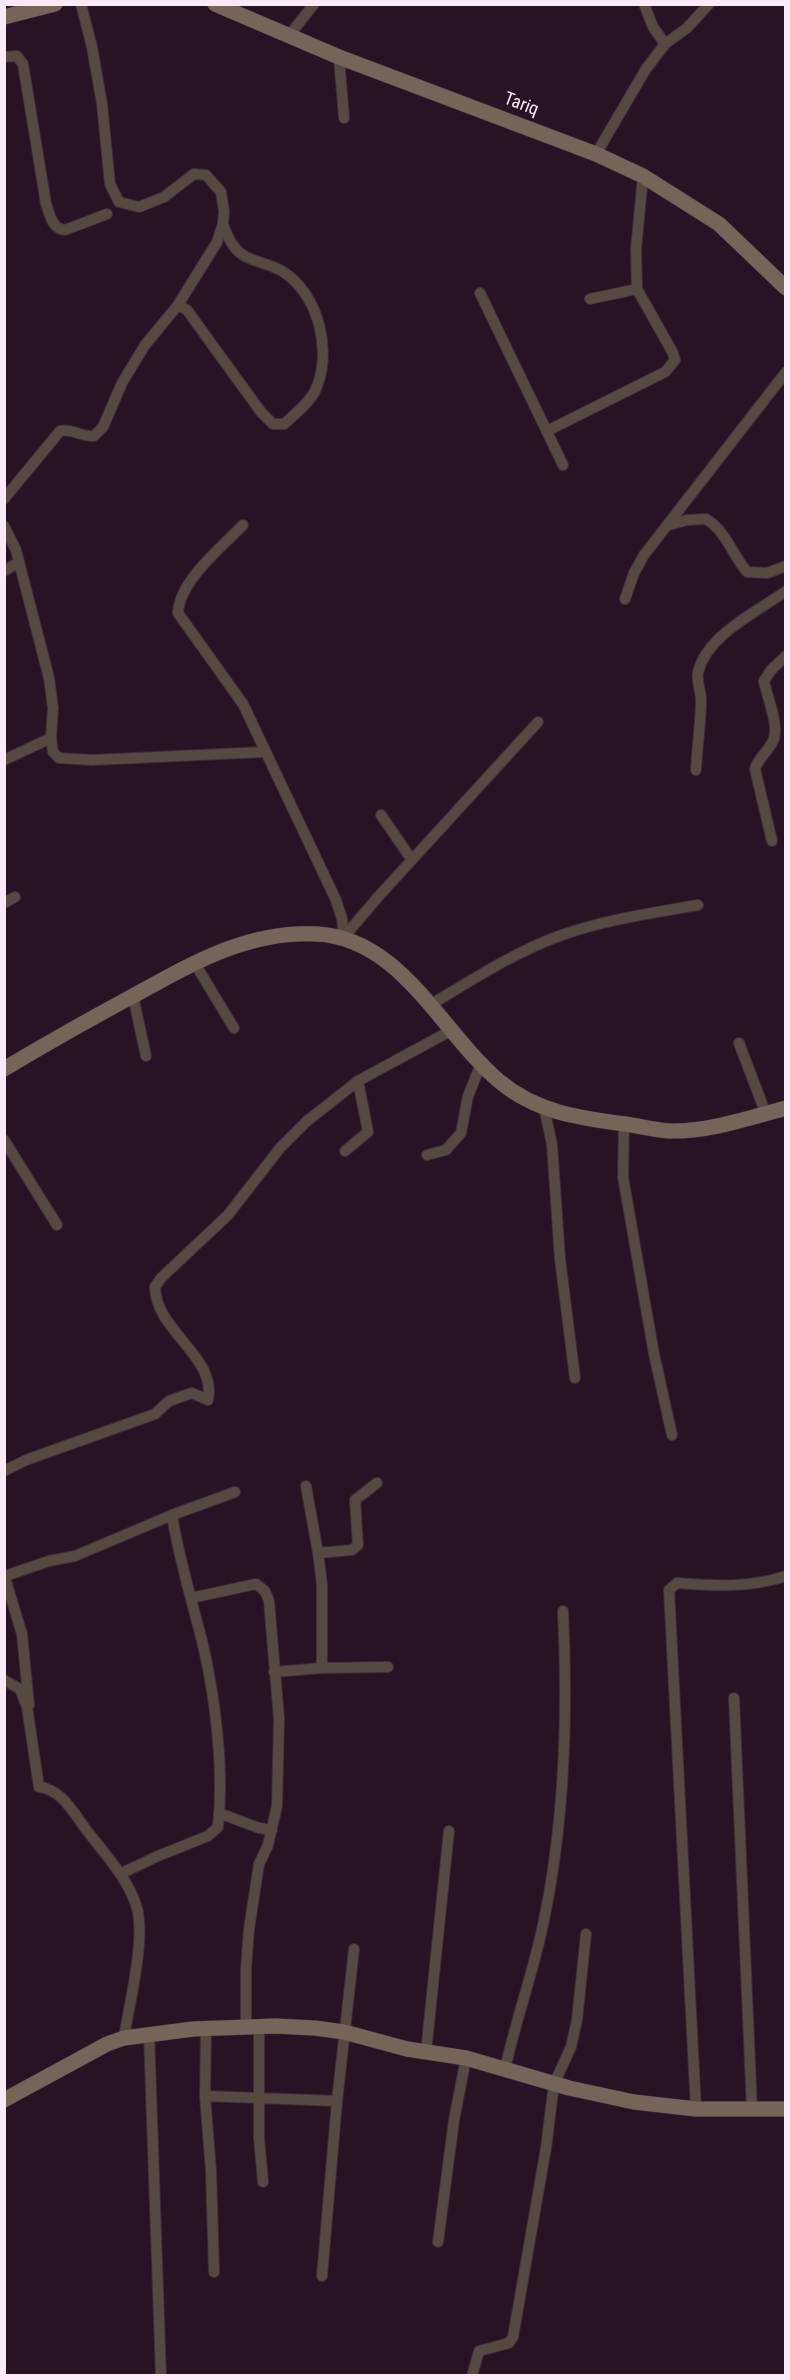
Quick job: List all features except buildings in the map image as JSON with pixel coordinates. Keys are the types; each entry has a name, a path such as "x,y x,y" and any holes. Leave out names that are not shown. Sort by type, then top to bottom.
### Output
{"street":[{"path":"12,12 55,4"},
{"path":"4,499 60,431 66,430 86,437 94,436 103,427 122,383 146,345 178,305 217,242 223,224 224,211 221,192 206,175 194,174 164,197 139,207 119,202 110,184 102,104 92,47 81,4"},
{"name":"Tariq","path":"214,4 288,37 596,154 643,176 719,224 783,280"},
{"path":"288,37 314,4"},
{"path":"644,4 654,27 665,44"},
{"path":"596,154 646,69 665,44 687,28 709,4"},
{"path":"4,57 17,56 23,64 46,204 54,225 65,230 107,214"},
{"path":"339,57 344,118"},
{"path":"547,431 665,372 675,360 674,353 637,289 636,249 643,176"},
{"path":"178,305 187,310 261,412 273,424 284,424 315,392 322,360 322,340 314,310 303,288 285,272 265,262 243,256 230,240 223,224"},
{"path":"590,299 637,289"},
{"path":"480,293 563,465"},
{"path":"625,599 634,573 644,555 786,372"},
{"path":"669,525 697,518 714,523 724,534 739,563 747,572 767,573 786,566"},
{"path":"243,525 197,573 178,602 178,613 243,704 336,900 342,919 344,938"},
{"path":"4,526 19,562 49,678 53,708 51,738 54,752 59,758 70,760 264,752"},
{"path":"4,571 19,562"},
{"path":"696,770 701,700 698,675 707,654 735,625 786,591"},
{"path":"772,841 755,769 757,761 772,743 776,734 764,681 771,670 786,656"},
{"path":"344,938 538,722"},
{"path":"4,760 51,738"},
{"path":"381,815 412,860"},
{"path":"4,903 15,897"},
{"path":"430,1005 489,968 560,936 633,915 698,905"},
{"path":"4,1069 194,962 238,944 268,937 315,933 344,938 382,959 411,984 481,1064 498,1080 517,1094 544,1108 579,1118 671,1131 723,1124 786,1108"},
{"path":"194,962 234,1028"},
{"path":"133,996 146,1056"},
{"path":"4,1471 26,1460 155,1414 169,1401 192,1393 208,1400 209,1386 203,1369 183,1344 159,1307 155,1287 174,1265 228,1215 280,1148 307,1121 358,1082 452,1030"},
{"path":"739,1043 766,1114"},
{"path":"427,1155 446,1150 461,1133 468,1096 481,1064"},
{"path":"345,1151 369,1132 358,1082"},
{"path":"544,1108 552,1144 560,1259 575,1378"},
{"path":"624,1124 622,1177 654,1354 672,1436"},
{"path":"4,1140 57,1225"},
{"path":"318,1553 352,1550 358,1545 355,1500 377,1483"},
{"path":"306,1486 322,1584 322,1668"},
{"path":"124,2038 140,1927 136,1904 120,1874 70,1808 49,1788 36,1755 22,1634 5,1578 49,1561 75,1556 172,1515 235,1492"},
{"path":"120,1874 208,1836 218,1827 218,1757 213,1700 172,1515"},
{"path":"696,2109 669,1590 677,1583 738,1586 786,1576"},
{"path":"191,1598 246,1584 256,1584 262,1587 269,1601 279,1719 277,1806 272,1830 259,1864 249,1929 246,1969 259,2099 259,2138 263,2182"},
{"path":"505,2069 537,1953 554,1860 564,1752 563,1611"},
{"path":"274,1672 322,1668 388,1667"},
{"path":"4,1680 20,1689 27,1707 39,1787 49,1788"},
{"path":"734,1698 752,2109"},
{"path":"219,1813 259,1828 272,1830"},
{"path":"426,2052 449,1831"},
{"path":"472,2376 479,2351 509,2343 513,2337 546,2148 554,2084 571,2047 577,2020 586,1934"},
{"path":"322,2276 337,2100 354,1949"},
{"path":"4,2100 98,2049 124,2038 206,2029 301,2027 344,2032 426,2052 466,2058 554,2084 634,2102 696,2109 786,2109"},
{"path":"206,2029 205,2096 211,2171 214,2272"},
{"path":"149,2034 161,2376"},
{"path":"438,2242 454,2120 466,2058"},
{"path":"205,2096 337,2100"}]}
